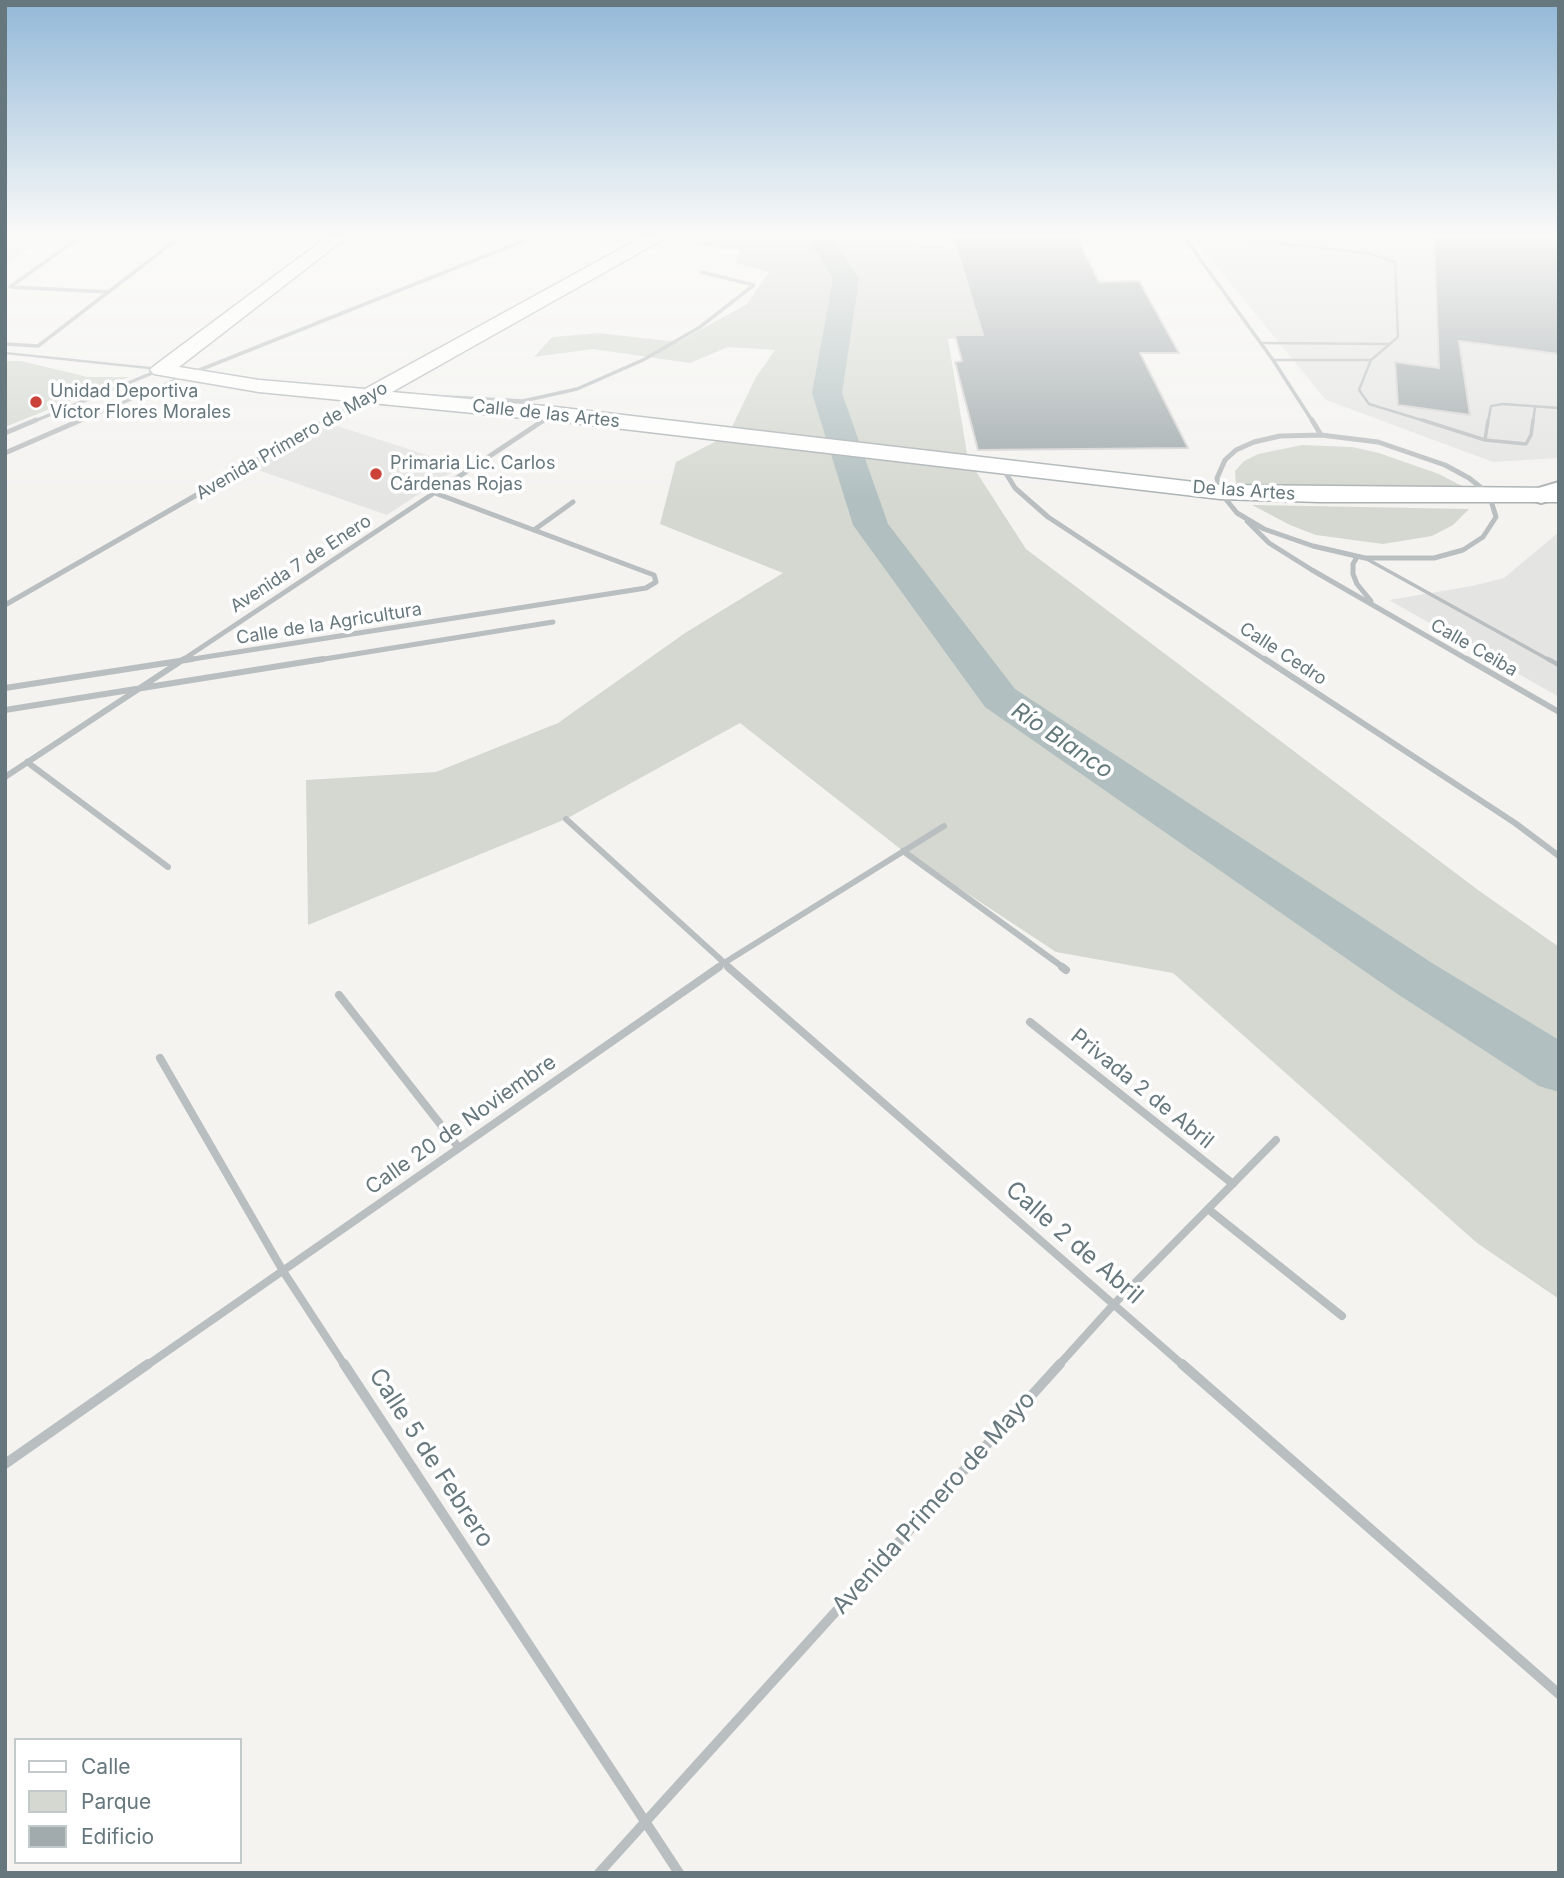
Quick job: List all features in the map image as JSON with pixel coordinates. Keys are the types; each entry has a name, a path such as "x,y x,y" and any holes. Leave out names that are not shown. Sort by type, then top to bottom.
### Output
{"street":[{"path":"5,344 38,346 66,325"},
{"path":"5,433 161,370 221,325"},
{"path":"5,453 313,325"},
{"name":"Avenida Primero de Mayo","path":"5,605 502,325"},
{"path":"377,397 426,394 523,401 577,389 643,359 703,325"},
{"path":"1248,325 1321,435"},
{"name":"Calle de las Artes","path":"161,370 259,386 555,414 932,458"},
{"name":"Avenida 7 de Enero","path":"139,688 555,414"},
{"path":"1220,492 1217,478 1225,460 1236,450 1254,442 1280,436 1321,435 1378,442 1416,454 1469,478 1489,494 1496,517 1483,537 1463,550 1434,558 1400,561 1357,557 1288,538 1245,518"},
{"name":"De las Artes","path":"932,458 1220,492 1320,495 1554,494"},
{"name":"Calle Cedro","path":"1002,466 1015,488 1048,517 1493,808 1559,856"},
{"name":"Calle Ceiba","path":"1220,492 1237,513 1269,542 1559,712"},
{"path":"435,493 534,530 573,502"},
{"name":"Calle de la Agricultura","path":"5,688 646,588 656,582 654,575 534,530"},
{"name":"Calle Ceiba","path":"1357,557 1353,564 1357,584 1376,607"},
{"name":"Calle de la Agricultura","path":"5,710 553,622"},
{"path":"5,777 139,688"},
{"path":"27,762 168,867"},
{"name":"Calle 2 de Abril","path":"566,819 724,963 1559,1694"},
{"name":"Calle 20 de Noviembre","path":"5,1464 724,963 944,826"},
{"path":"903,851 1066,970"},
{"path":"339,995 459,1148"},
{"name":"Privada 2 de Abril","path":"1030,1022 1233,1184"},
{"name":"Calle 5 de Febrero","path":"160,1058 284,1271 679,1873"},
{"name":"Avenida Primero de Mayo","path":"598,1873 1114,1304 1276,1140"},
{"path":"1208,1209 1342,1316"}],"lane":[{"path":"1398,325 1398,337 1371,360 1359,390 1369,404 1485,440 1515,445 1526,444 1531,435 1535,407"},
{"path":"1261,343 1390,344"},
{"path":"5,353 161,370"},
{"path":"1273,360 1371,360"},
{"path":"1485,440 1491,406 1503,404 1559,408"},
{"path":"1365,558 1559,665"}],"shaded area":[{"path":"1264,325 1559,325 1559,458 1493,462 1326,400"},
{"name":"Primaria Lic. Carlos Cárdenas Rojas","path":"328,423 461,466 387,515 252,468"},
{"path":"1559,532 1559,697 1389,600 1504,578"}],"green space":[{"path":"710,325 984,325 989,337 948,339 968,459 1026,549 1478,890 1559,947 1559,1299 1477,1243 1173,973 1056,952 903,851 740,723 566,819 308,925 306,780 436,772 558,723 685,633 783,573 660,524 676,462 728,435 756,377 775,350 728,347 690,363 593,349 534,357 552,337 598,333 678,342"},
{"name":"Unidad Deportiva Víctor Flores Morales","path":"5,361 21,361 88,377 129,377 5,427"},
{"path":"1302,445 1352,447 1379,453 1439,474 1464,487 1236,485 1235,471 1244,461 1258,454"},
{"path":"1252,505 1469,509 1453,525 1432,536 1383,544 1316,535"}],"building":[{"path":"980,325 1163,325 1179,353 1140,353 1188,448 978,450 955,362 962,361 955,335 983,335"},
{"path":"1437,325 1559,325 1559,354 1459,341 1470,415 1398,405 1395,362 1439,368"}],"waterway":[{"name":"Río Blanco","path":"838,325 827,393 871,525 1000,698 1414,978 1559,1069"}],"place":[{"name":"Unidad Deportiva Víctor Flores Morales","path":"36,402"},
{"name":"Primaria Lic. Carlos Cárdenas Rojas","path":"376,474"}]}
